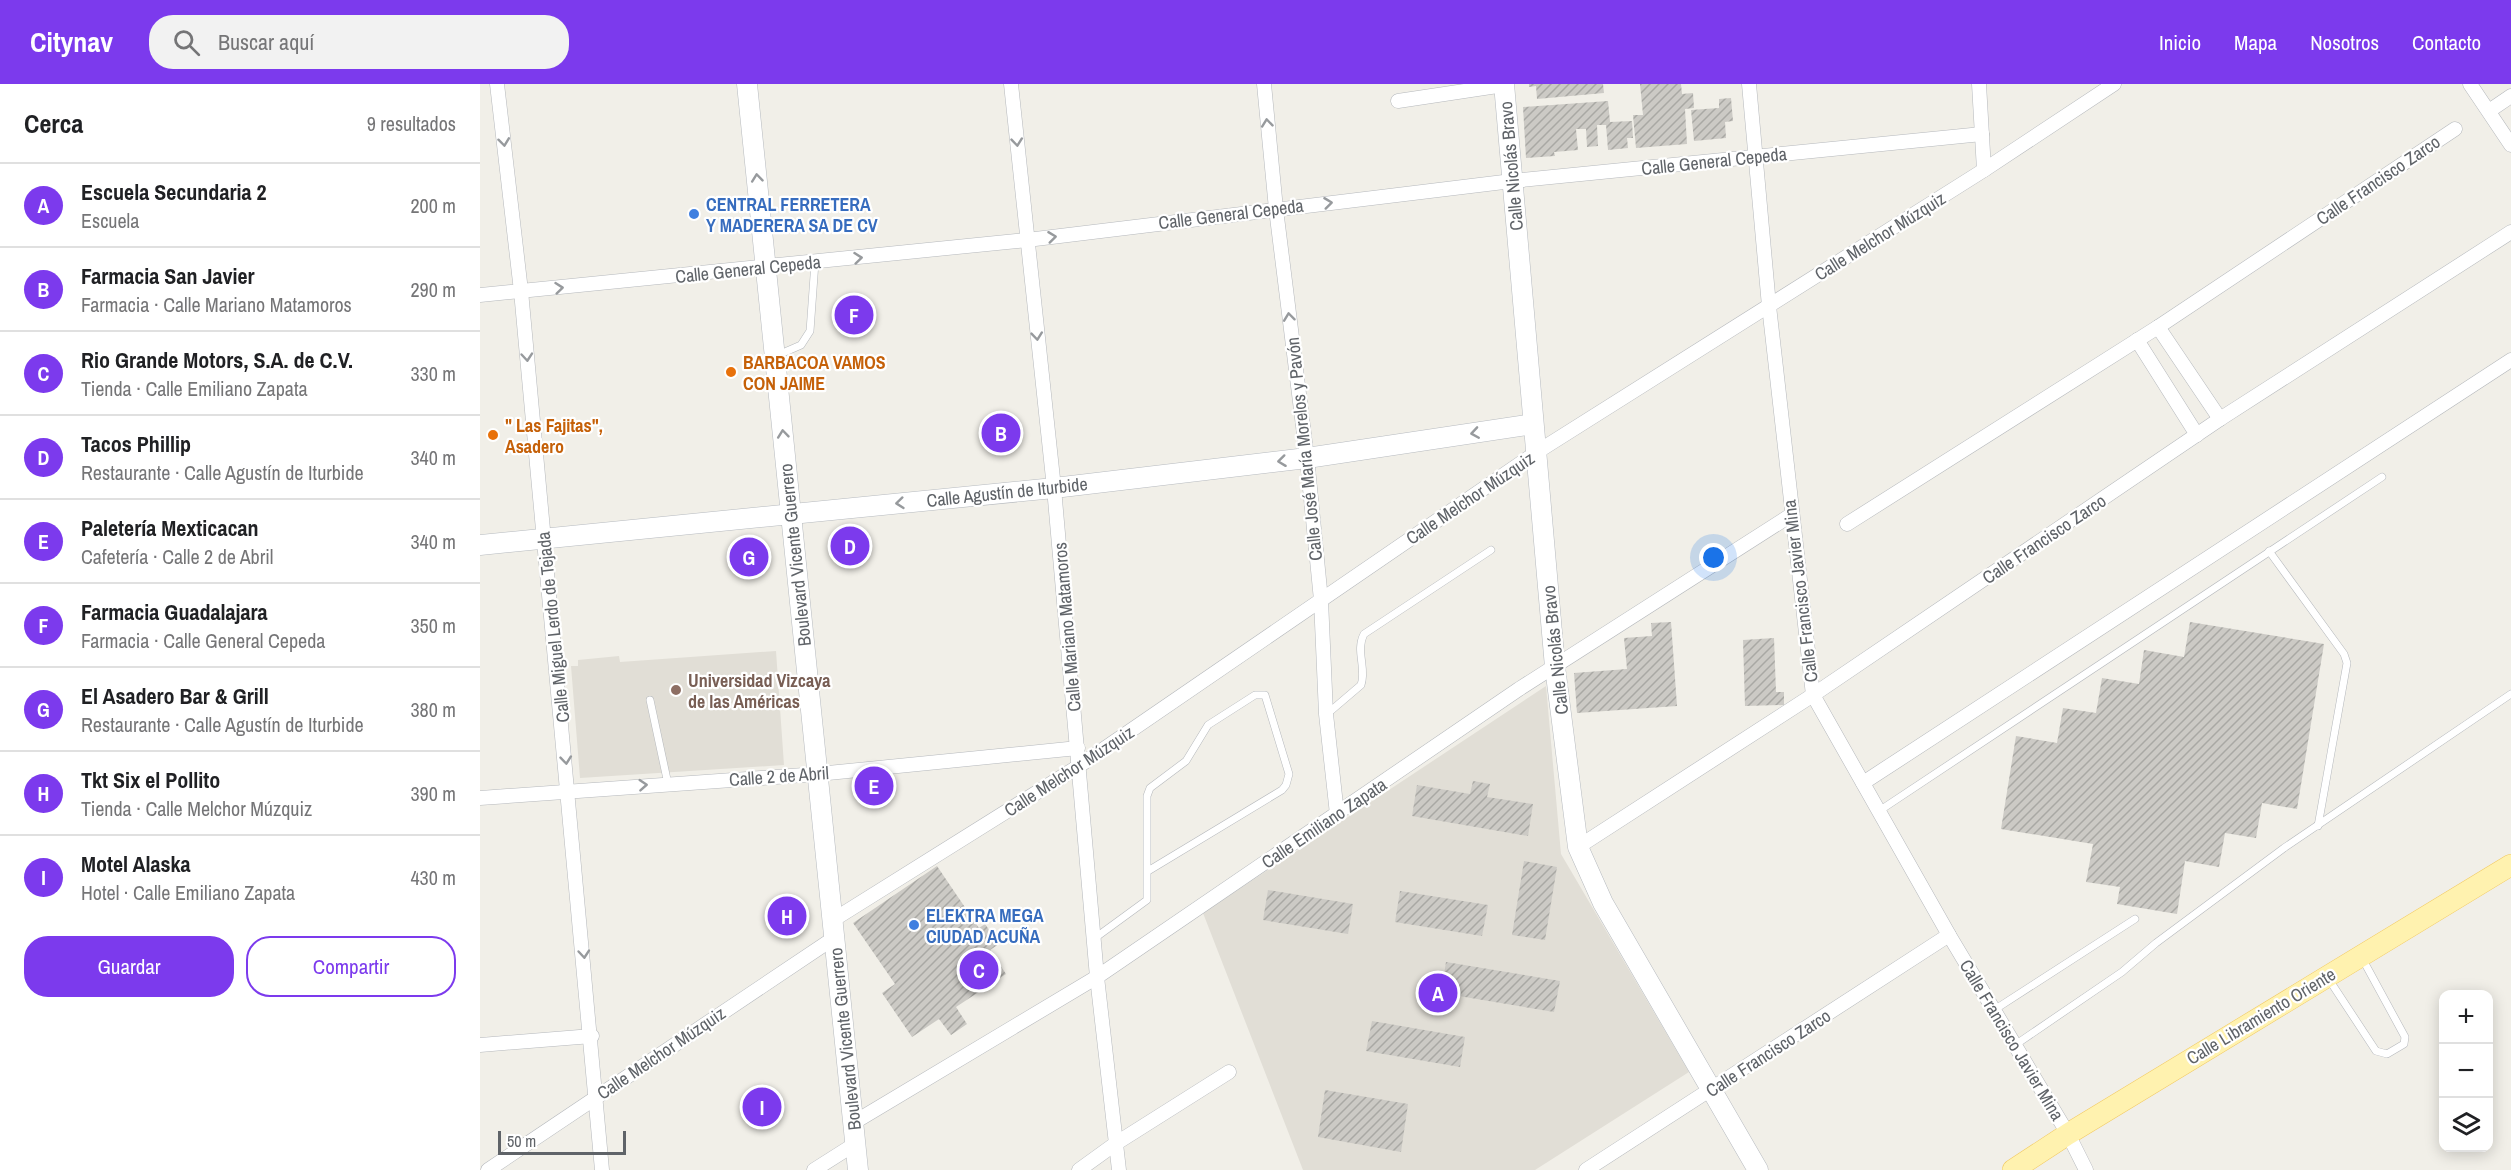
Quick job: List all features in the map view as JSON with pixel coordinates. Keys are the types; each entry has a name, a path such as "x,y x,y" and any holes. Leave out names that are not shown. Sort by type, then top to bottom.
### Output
{"main road":[{"name":"Calle Libramiento Oriente","path":"2013,1170 2360,955 2511,865"}],"street":[{"name":"Calle Miguel Lerdo de Tejada","path":"497,84 521,291 592,1036 602,1170"},
{"name":"Boulevard Vicente Guerrero","path":"747,84 858,1170"},
{"name":"Calle Mariano Matamoros","path":"1011,84 1054,488 1097,977 1119,1170"},
{"name":"Calle José María Morelos y Pavón","path":"1263,84 1307,458 1321,600 1326,714 1337,814"},
{"name":"Calle Francisco Javier Mina","path":"1749,84 1769,306 1813,695 1949,935 2068,1134 2086,1170"},
{"path":"1979,84 1984,170"},
{"name":"Calle Melchor Múzquiz","path":"488,1170 833,929 1079,766 1537,452 1984,170 2114,84"},
{"path":"2470,84 2511,145"},
{"path":"1398,101 1504,85"},
{"name":"Calle Nicolás Bravo","path":"1504,85 1555,667 1578,847 1603,903 1758,1170"},
{"path":"2489,111 2511,96"},
{"name":"Calle Francisco Zarco","path":"1847,524 2158,327 2455,129"},
{"name":"Calle General Cepeda","path":"480,295 1027,240 1512,181 1982,134"},
{"name":"Calle Francisco Zarco","path":"1578,847 1813,695 2220,419 2511,232"},
{"path":"2158,327 2220,419"},
{"path":"2137,340 2197,435"},
{"path":"1863,783 2511,360"},
{"name":"Calle Agustín de Iturbide","path":"480,545 1054,488 1307,458 1533,424"},
{"name":"Calle Emiliano Zapata","path":"853,1123 1097,977 1555,667 1791,515"},
{"name":"Calle 2 de Abril","path":"480,798 818,774 1078,748"},
{"name":"Calle Francisco Zarco","path":"1586,1170 1949,935"},
{"path":"480,1045 592,1036"},
{"path":"1078,1170 1229,1072"},
{"path":"814,1170 855,1144"}],"lane":[{"path":"775,356 801,345 810,331 815,262"},
{"path":"1879,811 2382,477"},
{"path":"1326,714 1361,685 1363,678 1359,653 1360,641 1364,634 1491,550"},
{"path":"2269,552 2344,654 2347,663 2318,826"},
{"path":"2015,1045 2122,972 2156,943 2318,826 2511,694"},
{"path":"1095,938 1144,904 1148,895 1148,871 1148,790 1186,761 1208,725 1255,695 1265,695 1289,774 1286,785 1282,790 1148,871"},
{"path":"650,700 668,784"},
{"path":"1994,1010 2135,919"},
{"path":"2327,976 2376,1051 2387,1054 2402,1046 2405,1037 2360,955"}],"shaded area":[{"name":"Universidad Vizcaya de las Américas","path":"776,651 784,765 580,778 571,666 578,666 578,660 619,656 620,662"},
{"path":"1546,686 1561,854 1689,1072 1535,1170 1303,1170 1203,913"}],"building":[{"path":"1529,84 1603,84 1604,93 1537,99 1536,86 1529,87"},
{"path":"1640,84 1681,84 1682,94 1693,93 1694,108 1685,109 1687,144 1636,148 1633,115 1643,115"},
{"path":"1731,98 1733,121 1725,122 1726,138 1694,141 1691,110 1719,108 1719,99"},
{"path":"1608,101 1610,122 1632,121 1633,138 1627,138 1628,148 1608,150 1606,125 1597,125 1598,146 1587,147 1586,129 1576,129 1578,150 1554,152 1555,156 1526,158 1523,107"},
{"path":"1671,622 1677,706 1577,713 1574,673 1627,669 1624,638 1652,636 1651,623"},
{"path":"2190,622 2324,644 2297,809 2262,803 2256,838 2225,833 2219,867 2185,861 2177,914 2117,904 2120,887 2086,882 2093,844 2001,829 2016,736 2057,743 2063,708 2096,713 2102,678 2139,684 2144,650 2184,657"},
{"path":"1774,638 1776,692 1784,692 1784,705 1745,706 1743,640"},
{"path":"1473,781 1490,784 1487,797 1533,804 1528,836 1412,816 1417,785 1470,794"},
{"path":"1524,861 1557,867 1545,940 1512,935"},
{"path":"937,866 979,928 985,924 999,944 990,950 1006,974 956,1007 967,1024 951,1035 939,1019 912,1037 882,993 895,984 853,923"},
{"path":"1268,890 1353,904 1348,934 1263,920"},
{"path":"1400,891 1488,905 1482,936 1395,922"},
{"path":"1446,962 1560,981 1554,1012 1441,993"},
{"path":"1372,1021 1465,1037 1460,1067 1366,1051"},
{"path":"1325,1090 1408,1104 1401,1152 1318,1137"}],"place":[{"name":"CENTRAL FERRETERA Y MADERERA SA DE CV","path":"694,214"},
{"name":"Farmacia Guadalajara","path":"854,315"},
{"name":"BARBACOA VAMOS CON JAIME","path":"731,372"},
{"name":"Farmacia San Javier","path":"1001,433"},
{"name":"\" Las Fajitas\", Asadero","path":"493,435"},
{"name":"Tacos Phillip","path":"850,546"},
{"name":"El Asadero Bar & Grill","path":"749,557"},
{"name":"Universidad Vizcaya de las Américas","path":"676,690"},
{"name":"Paletería Mexticacan","path":"874,786"},
{"name":"Tkt Six el Pollito","path":"787,916"},
{"name":"ELEKTRA MEGA CIUDAD ACUÑA","path":"914,925"},
{"name":"Rio Grande Motors, S.A. de C.V.","path":"979,970"},
{"name":"Escuela Secundaria 2","path":"1438,993"},
{"name":"Motel Alaska","path":"762,1107"}]}
